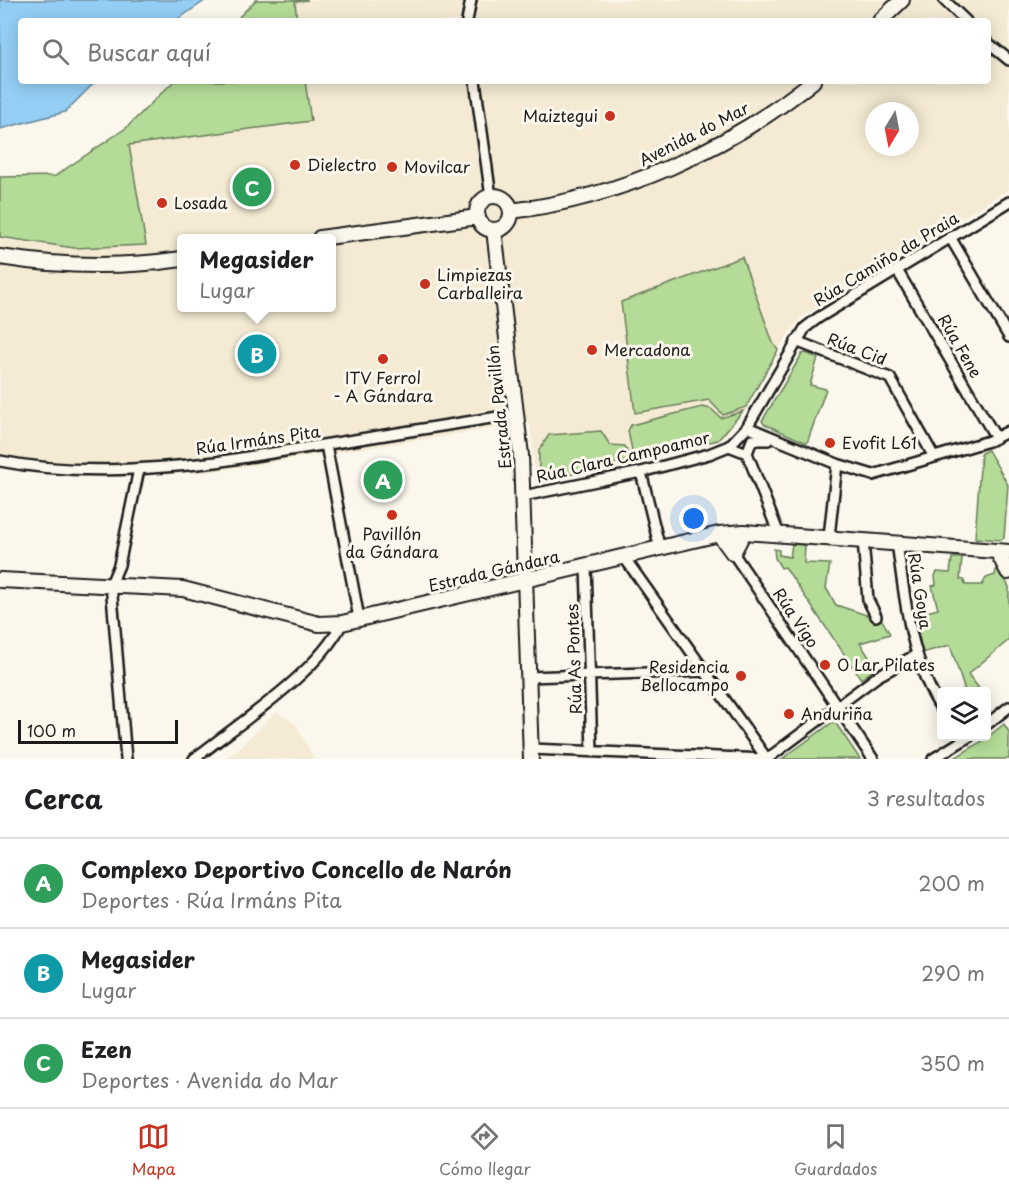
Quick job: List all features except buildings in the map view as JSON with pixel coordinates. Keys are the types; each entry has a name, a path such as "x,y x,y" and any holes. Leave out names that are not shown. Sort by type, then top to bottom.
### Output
{"street":[{"path":"468,18 471,0"},
{"path":"883,18 902,0"},
{"path":"944,0 963,18"},
{"path":"991,45 1009,60"},
{"path":"475,84 491,197"},
{"name":"Avenida do Mar","path":"511,211 572,202 638,181 712,147 783,104 809,84"},
{"path":"491,197 505,201 511,211 505,226 494,230 485,227 478,217 481,204 491,197"},
{"name":"Rúa Camiño da Praia","path":"729,446 747,427 796,341 818,318 1009,202"},
{"path":"336,236 478,217"},
{"name":"Estrada Pavillón","path":"494,230 518,414 523,496 531,754"},
{"path":"950,237 1009,337"},
{"path":"0,257 37,263 90,267 138,266 177,260"},
{"name":"Rúa Fene","path":"897,270 992,440"},
{"name":"Rúa Cid","path":"796,341 890,378 934,457"},
{"name":"Rúa Irmáns Pita","path":"0,462 77,469 138,469 216,462 518,414"},
{"path":"747,427 779,442 873,475 992,440 1009,431"},
{"path":"778,532 747,453 752,440 779,442"},
{"path":"326,445 359,618"},
{"path":"729,446 747,453"},
{"name":"Rúa Clara Campoamor","path":"523,496 641,472 709,454 729,446"},
{"path":"829,537 837,464"},
{"path":"126,759 111,584 119,565 138,469"},
{"path":"641,472 660,549"},
{"path":"719,534 733,553 744,532"},
{"name":"Estrada Gándara","path":"0,580 183,589 319,624 342,623 525,582 719,534 778,532 1003,552"},
{"path":"863,540 868,600 876,616"},
{"name":"Rúa Goya","path":"897,542 916,655 937,702"},
{"path":"1003,552 1009,572"},
{"name":"Rúa Vigo","path":"733,553 873,759"},
{"path":"624,557 706,670 766,759"},
{"name":"Rúa As Pontes","path":"586,566 592,751"},
{"path":"194,759 308,669 333,641 342,623"},
{"path":"531,754 592,751 766,759 878,676 916,655"},
{"path":"528,677 706,670"},
{"path":"991,723 1007,713"},
{"path":"933,759 959,741"}],"shaded area":[{"path":"308,0 1009,0 1009,189 800,318 778,350 746,409 721,440 536,484 530,423 208,472 111,476 0,466 0,239 74,248 129,145 311,121 305,84 991,84 991,18 297,18 295,2"},
{"path":"276,712 296,724 314,759 223,759 238,749"}],"green space":[{"path":"256,0 308,0 295,2 297,18 238,18"},
{"path":"171,84 305,84 311,121 129,145 146,245 74,248 0,237 0,177 55,176 126,128"},
{"path":"742,257 773,343 778,350 746,407 723,415 709,400 635,413 621,302"},
{"path":"806,353 818,358 810,385 826,389 807,443 764,424 762,421 802,354"},
{"path":"702,407 711,409 721,418 743,411 718,440 637,459 633,455 628,431 631,425"},
{"path":"601,431 610,445 625,446 629,457 627,461 539,482 539,450 549,435"},
{"path":"988,450 1008,485 1004,538 1001,540 975,538 981,453"},
{"path":"792,544 805,545 804,563 830,564 826,588 836,605 882,620 890,634 860,643 876,668 861,679 785,567 781,568 775,558 774,549 779,550 779,555 790,557"},
{"path":"952,558 962,558 960,579 964,580 965,585 982,585 986,578 995,575 997,564 1009,587 1009,640 968,674 978,687 964,687 950,645 922,653 915,615 938,609 932,586 936,585 935,576 937,572 950,573"},
{"path":"833,722 860,759 782,759"},
{"path":"1004,724 1009,732 1009,759 953,759 982,741 991,741 991,734"}],"water":[{"path":"0,0 206,0 179,18 18,18 18,84 93,84 65,112 0,129"}],"place":[{"name":"Maiztegui","path":"610,116"},
{"name":"Dielectro","path":"295,165"},
{"name":"Movilcar","path":"392,167"},
{"name":"Ezen","path":"252,187"},
{"name":"Losada","path":"162,203"},
{"name":"Limpiezas Carballeira","path":"425,284"},
{"name":"Mercadona","path":"592,350"},
{"name":"Megasider","path":"257,354"},
{"name":"ITV Ferrol - A Gándara","path":"383,359"},
{"name":"Evofit L61","path":"830,443"},
{"name":"Complexo Deportivo Concello de Narón","path":"383,480"},
{"name":"Pavillón da Gándara","path":"392,515"},
{"name":"O Lar Pilates","path":"825,665"},
{"name":"Residencia Bellocampo","path":"741,676"},
{"name":"Anduriña","path":"789,714"}]}
